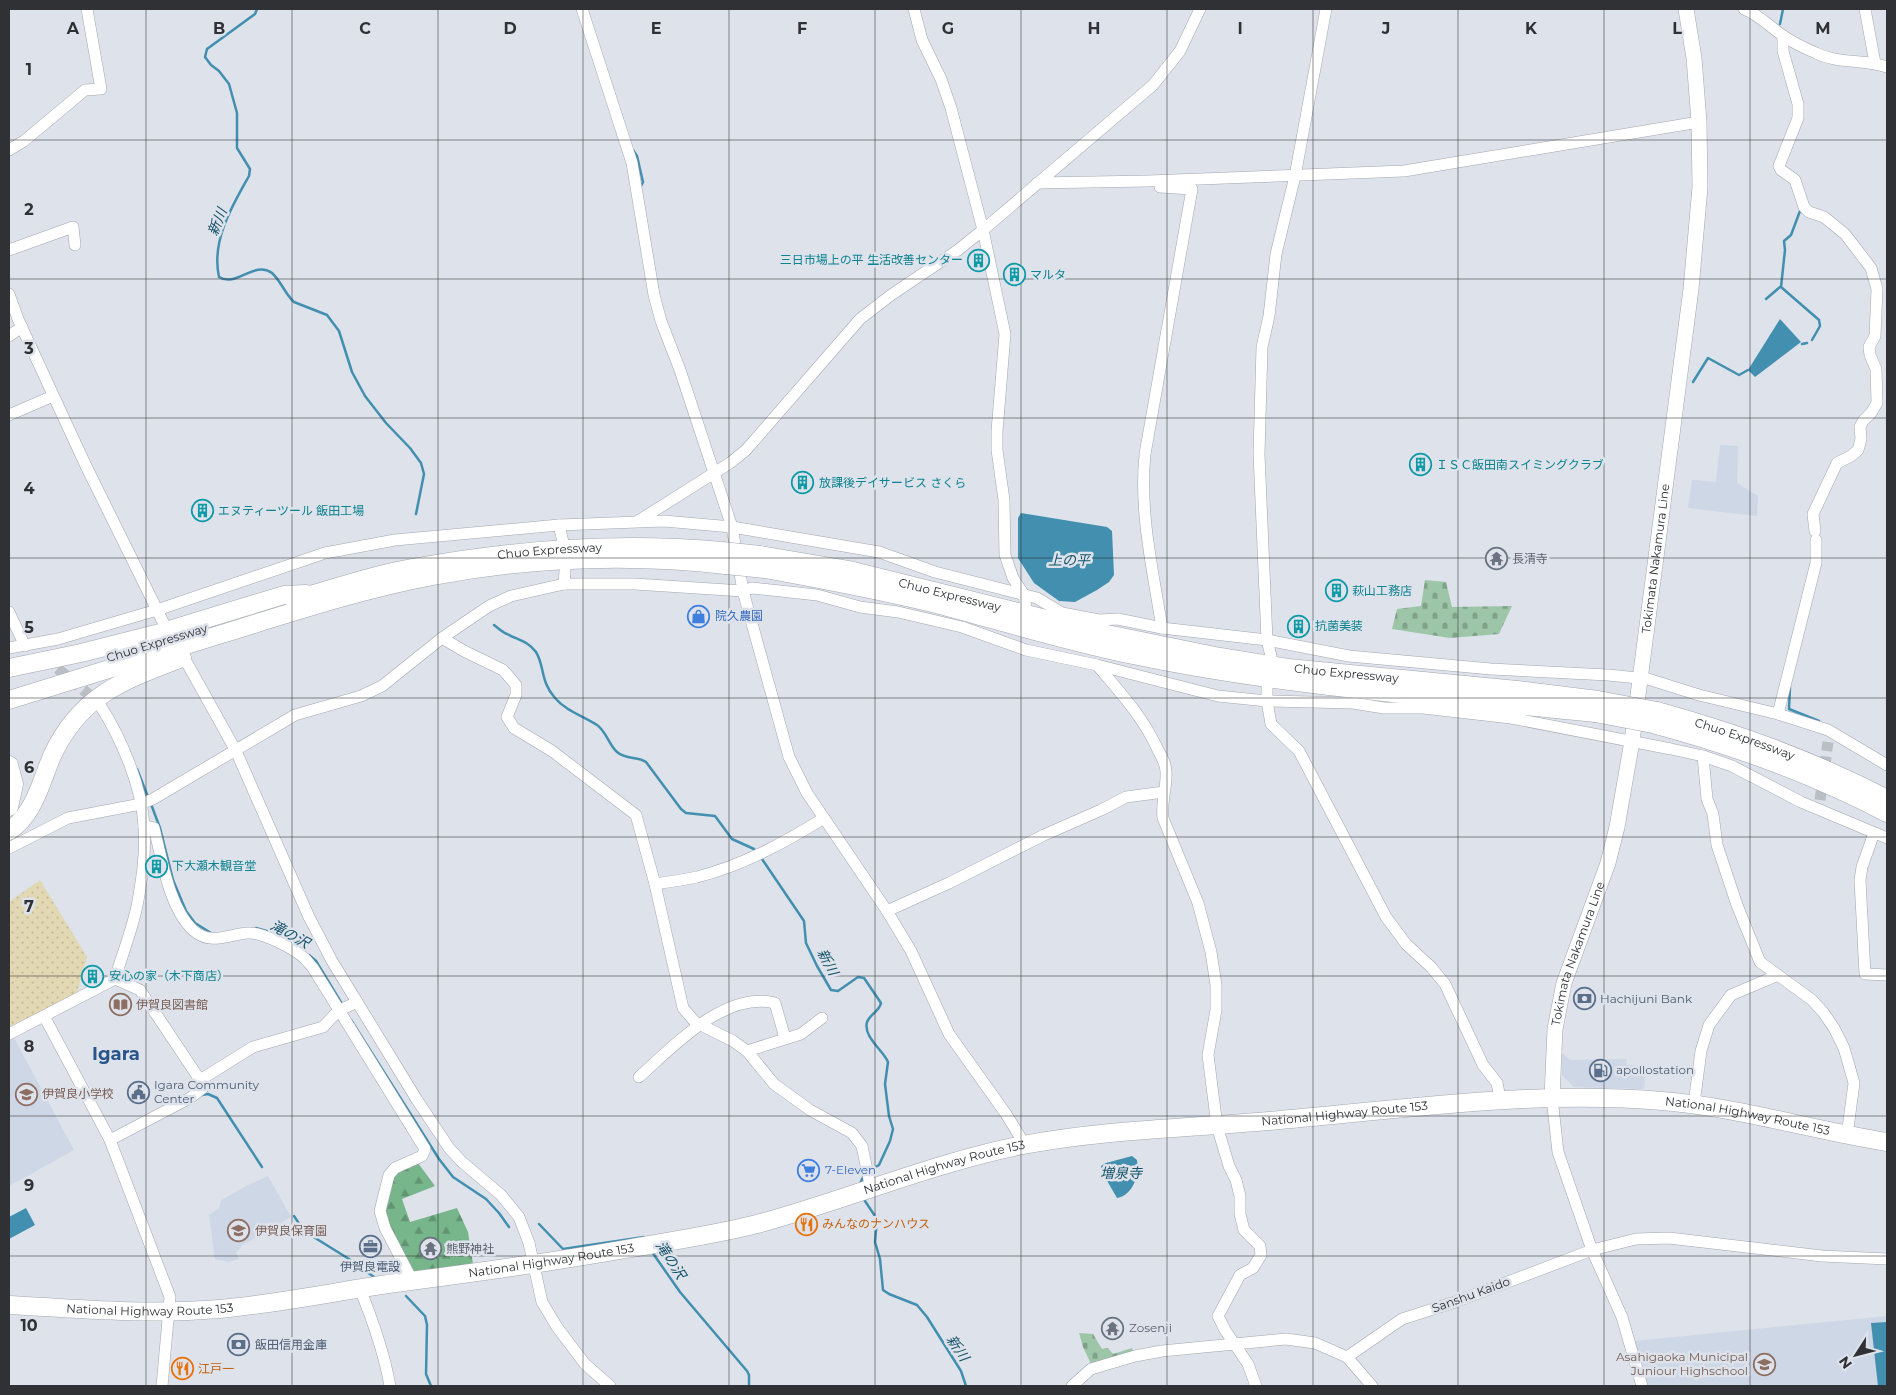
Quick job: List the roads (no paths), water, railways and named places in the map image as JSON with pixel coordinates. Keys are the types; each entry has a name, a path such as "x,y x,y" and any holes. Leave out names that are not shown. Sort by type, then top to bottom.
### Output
{"highway":[{"name":"Chuo Expressway","path":"9,688 313,594 417,567 511,554 600,546 692,548 724,558"},
{"name":"Chuo Expressway","path":"9,700 282,616 371,591 440,575 548,562 605,559 724,558 849,570 1102,634 1220,658 1288,668 1517,690 1655,718 1744,737 1782,750 1887,799"},
{"path":"9,831 22,820 32,804 53,755 66,731 100,694 121,683 172,662 371,591"},
{"path":"9,668 156,634 284,594 313,594"},
{"name":"Chuo Expressway","path":"1655,718 1698,736 1816,778 1887,814"},
{"path":"9,765 14,784 9,807"},
{"name":"National Highway Route 153","path":"9,1305 116,1311 170,1311 253,1306 412,1280 534,1264 718,1233 759,1223 963,1160 1025,1145 1080,1136 1217,1126 1420,1107 1552,1098 1636,1099 1694,1104 1847,1136 1887,1142"}],"main road":[{"name":"Tokimata Nakamura Line","path":"1552,1098 1555,1029 1564,983 1608,863 1617,827 1632,741 1691,288 1700,187 1700,122 1694,58 1686,9"}],"street":[{"path":"9,150 24,141 85,90 101,89 87,9"},
{"path":"582,9 632,162 654,295 713,474 725,503 732,528 743,591 789,757 807,794 887,911 911,951 949,1034 1006,1114 1025,1145"},
{"path":"914,9 922,40 941,79 951,108 983,230 1005,334 997,431 997,450 1004,500 1005,555 1013,578 1024,594 1026,609"},
{"path":"638,521 713,474 746,450 860,319 890,295 958,250 1153,85 1180,52 1200,9"},
{"path":"1271,656 1267,640 1259,454 1262,347 1276,254 1295,176 1326,9"},
{"path":"1744,9 1750,11 1783,36 1817,54 1841,60 1875,63 1887,67"},
{"path":"1865,9 1875,63"},
{"path":"1778,714 1816,563 1816,536 1813,514 1837,464 1858,450 1861,440 1860,427 1862,421 1871,413 1877,403 1876,369 1869,347 1876,336 1877,289 1871,268 1845,234 1824,217 1809,212 1804,207 1795,180 1781,170 1779,166 1798,118 1798,104 1783,51 1783,36"},
{"path":"1037,182 1148,181 1404,171 1700,122"},
{"path":"1148,181 1154,186 1192,189 1143,475 1144,508 1162,628"},
{"path":"9,250 74,227 75,245"},
{"path":"9,294 22,328 86,466 166,626"},
{"path":"9,336 22,328"},
{"path":"9,415 54,396"},
{"path":"9,648 58,639 157,610 325,553 395,540 559,525 664,521 732,528 879,552 935,572 1037,598 1062,613 1099,620 1118,620 1162,628 1267,640 1349,656 1491,669 1640,678 1699,695 1778,714 1887,765"},
{"path":"559,525 562,542"},
{"path":"564,584 565,571"},
{"path":"9,848 68,818 147,802 295,715 361,696 382,686 442,638 489,606 504,600 564,584 635,584 743,591 752,588 816,595 860,607 898,612 962,627 1097,665 1218,696 1267,701 1353,703 1384,708 1423,708 1511,718 1632,741 1703,756 1732,766 1887,838"},
{"path":"9,612 28,646 44,657"},
{"path":"442,638 503,670 516,686 516,695 507,717 514,728 552,751 636,815 655,884 683,1008 695,1022 733,1041 747,1051 774,1084 810,1110 852,1133 862,1146 864,1191"},
{"path":"187,663 236,751 309,917 332,961 347,1006 425,1149 422,1156 395,1168 389,1175 380,1211 385,1228 412,1280"},
{"path":"1097,665 1133,707 1153,738 1164,762 1166,771 1162,806 1164,818 1198,903 1211,952 1216,985 1216,1010 1208,1055 1217,1126 1229,1166 1236,1180 1244,1230 1260,1246 1261,1255 1253,1268 1240,1275 1218,1316 1248,1364 1256,1386"},
{"path":"1267,687 1267,701 1271,724 1299,751 1386,917 1406,944 1431,967 1445,984 1483,1064 1497,1083 1499,1093"},
{"path":"9,1034 115,979 136,907 144,859 144,826 147,802 100,705"},
{"path":"1703,756 1707,799 1713,814 1717,844 1737,905 1760,962 1812,1000 1834,1028 1844,1048 1854,1083 1848,1128"},
{"path":"887,911 950,883 1044,835 1126,797 1164,792"},
{"path":"655,884 696,877 731,866 787,841 824,818"},
{"path":"144,826 154,828 165,872 176,903 184,919 194,932 209,938 218,939 248,933 258,934 284,946 303,956 347,1006 449,1148 500,1195 518,1217 529,1243 542,1302 557,1327 585,1364 610,1386"},
{"path":"1874,833 1862,867 1860,880 1865,974 1887,975"},
{"path":"1695,1096 1701,1051 1709,1025 1731,995 1778,975"},
{"path":"110,1140 190,1098 203,1088 200,1080 140,990 115,979"},
{"path":"639,1077 699,1024 713,1015 754,1002 775,1004 785,1038"},
{"path":"200,1080 253,1047 323,1027 347,1006"},
{"path":"44,1016 110,1140 170,1298 162,1386"},
{"path":"747,1051 800,1034 822,1018"},
{"path":"1552,1098 1558,1152 1592,1250 1622,1317 1642,1386"},
{"name":"Sanshu Kaido","path":"1347,1357 1402,1318 1455,1302 1592,1250 1636,1239 1669,1238 1822,1256 1887,1258"},
{"path":"360,1289 376,1328 385,1357 390,1386"},
{"path":"1072,1386 1091,1369 1135,1356 1162,1351 1286,1340 1315,1344 1347,1357 1372,1386"}],"water":[{"path":"1780,319 1801,342 1755,377 1748,370"},
{"name":"上の平","path":"1021,513 1107,527 1112,531 1114,575 1109,582 1075,602 1059,601 1034,583 1018,558 1018,518"},
{"name":"増泉寺","path":"1132,1156 1137,1160 1134,1184 1127,1193 1117,1198 1102,1172 1101,1166"},
{"path":"26,1208 35,1225 9,1239 9,1217"},
{"path":"1887,1322 1887,1386 1878,1386 1871,1323"}],"waterway":[{"name":"新川","path":"257,9 255,14 207,49 205,57 229,84 237,113 237,148 250,169 249,176 236,199 220,237 217,264 219,277 232,279 252,271 265,270 275,276 294,302 327,315 339,331 352,372 365,396 421,463 424,474 416,514"},
{"path":"1780,24 1783,9"},
{"path":"633,150 637,156 643,182 640,188"},
{"path":"1800,211 1791,235 1784,241 1785,250 1781,287 1819,320 1820,326 1812,340"},
{"path":"1766,299 1780,287"},
{"path":"1802,344 1807,343"},
{"path":"1693,382 1708,358 1739,375 1748,370"},
{"name":"新川","path":"494,625 533,648 539,658 547,686 559,703 597,725 617,752 646,762 681,809 686,813 715,816 732,839 754,849"},
{"path":"1790,687 1789,709 1819,721"},
{"name":"滝の沢","path":"137,769 148,797"},
{"name":"滝の沢","path":"151,804 160,828 173,880 186,911 195,923 211,933"},
{"name":"新川","path":"762,859 804,921 806,943 831,990 838,991 858,977 864,978 881,1003 868,1019 867,1028 871,1038 888,1062 885,1084 889,1116 893,1129 890,1141 879,1165 874,1168"},
{"name":"滝の沢","path":"256,928 270,932"},
{"name":"滝の沢","path":"309,955 316,961 342,1004"},
{"name":"滝の沢","path":"351,1020 439,1159 453,1177 486,1199 509,1227"},
{"path":"202,1095 208,1094 217,1098 262,1167"},
{"name":"新川","path":"859,1186 864,1175"},
{"name":"新川","path":"863,1198 877,1219 875,1242 880,1259 883,1290 917,1305 927,1317 961,1371 966,1386"},
{"path":"294,1216 304,1231 374,1277"},
{"name":"滝の沢","path":"539,1224 563,1249 645,1238"},
{"name":"滝の沢","path":"652,1252 680,1292 747,1371 749,1386"},
{"path":"406,1296 425,1316 427,1325 426,1374 431,1386"}],"tunnel":[{"path":"45,658 100,704"},
{"path":"1820,800 1828,742"}],"place":[{"name":"三日市場上の平 生活改善センター","path":"979,260"},
{"name":"マルタ","path":"1014,275"},
{"name":"ＩＳＣ飯田南スイミングクラブ","path":"1420,465"},
{"name":"放課後デイサービス さくら","path":"803,483"},
{"name":"エヌティーツール 飯田工場","path":"202,511"},
{"name":"長清寺","path":"1496,559"},
{"name":"萩山工務店","path":"1336,591"},
{"name":"院久農園","path":"699,616"},
{"name":"抗菌美装","path":"1299,626"},
{"name":"下大瀬木観音堂","path":"156,866"},
{"name":"安心の家（木下商店）","path":"93,976"},
{"name":"Hachijuni Bank","path":"1584,999"},
{"name":"伊賀良図書館","path":"120,1005"},
{"name":"apollostation","path":"1600,1070"},
{"name":"Igara Community Center","path":"138,1092"},
{"name":"伊賀良小学校","path":"26,1094"},
{"name":"7-Eleven","path":"809,1170"},
{"name":"みんなのナンハウス","path":"806,1224"},
{"name":"伊賀良保育園","path":"239,1231"},
{"name":"伊賀良電設","path":"370,1246"},
{"name":"熊野神社","path":"430,1249"},
{"name":"Zosenji","path":"1113,1328"},
{"name":"飯田信用金庫","path":"239,1345"},
{"name":"Asahigaoka Municipal Juniour Highschool","path":"1764,1364"},
{"name":"江戸一","path":"182,1369"}],"district":[{"name":"Igara","path":"116,1054"}]}
